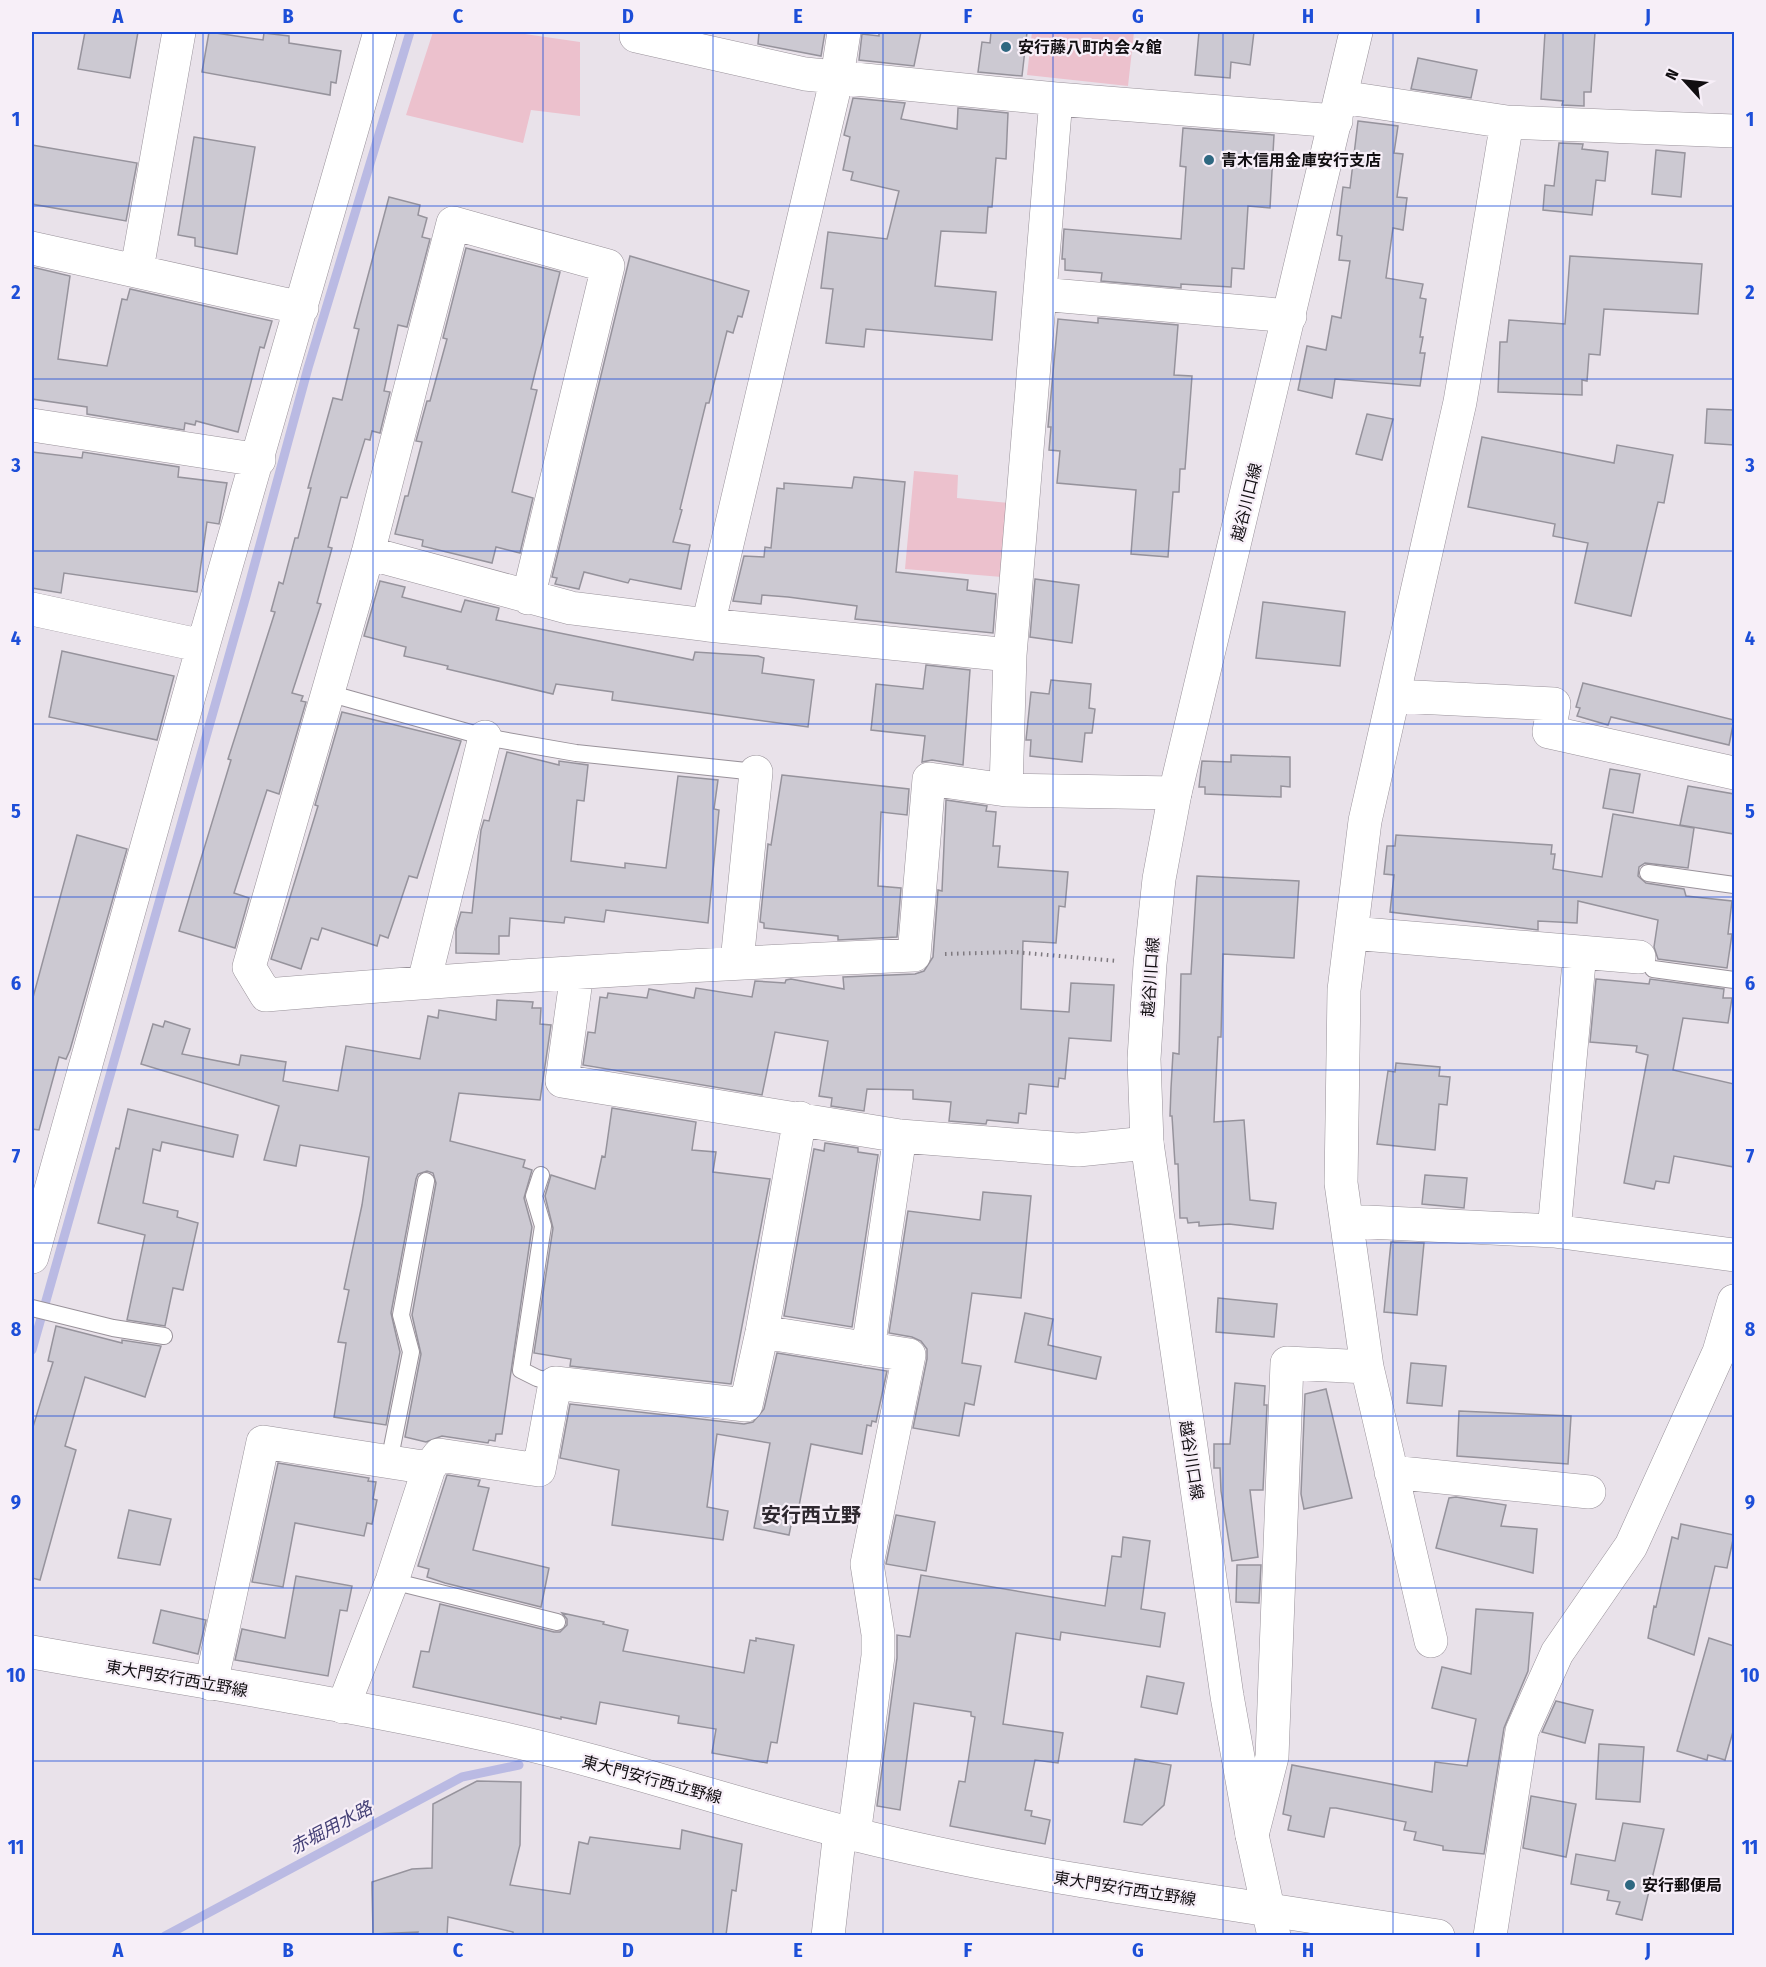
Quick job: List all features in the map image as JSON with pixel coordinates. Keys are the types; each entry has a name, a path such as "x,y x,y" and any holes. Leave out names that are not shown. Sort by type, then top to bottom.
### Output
{"street":[{"path":"137,269 179,32"},
{"path":"636,32 636,36 805,74 1056,99 1338,109 1508,122 1734,130"},
{"path":"708,625 837,77 844,32"},
{"name":"越谷川口線","path":"1272,1923 1252,1835 1227,1696 1147,1143 1144,1059 1150,964 1159,879 1175,793 1356,32"},
{"path":"33,1245 203,646 302,308 373,33"},
{"path":"1006,790 1010,655 1056,99"},
{"path":"1431,1641 1366,1367 1341,1183 1344,990 1365,821 1460,402 1508,122"},
{"path":"528,598 608,266 453,223 368,553 249,967 266,995 424,982 737,962 914,955 929,779 1006,790 1175,793"},
{"path":"32,248 137,269 302,308"},
{"path":"1040,294 1290,316"},
{"path":"32,425 259,460"},
{"path":"368,553 571,608 708,625 1010,655"},
{"path":"32,609 203,646"},
{"path":"1395,696 1554,704 1549,732 1734,773"},
{"path":"424,982 485,737"},
{"path":"737,962 756,772"},
{"path":"1351,933 1580,952 1646,963"},
{"path":"1554,1231 1580,952"},
{"path":"577,974 562,1081 900,1136 1078,1150 1147,1143"},
{"path":"343,1707 392,1581 429,1468 439,1455 539,1470 555,1383 746,1405 762,1332 800,1118"},
{"path":"867,1349 900,1136"},
{"path":"1347,1221 1554,1231 1734,1255"},
{"path":"1490,1935 1522,1731 1557,1653 1630,1546 1719,1352 1734,1301"},
{"path":"762,1332 909,1355 867,1564 878,1656 828,1935"},
{"path":"1252,1835 1272,1757 1287,1363 1366,1367"},
{"path":"211,1684 263,1442 429,1468"},
{"path":"1391,1472 1589,1492"},
{"name":"東大門安行西立野線","path":"32,1653 343,1707 502,1738 847,1833 1272,1923 1438,1935"}],"lane":[{"path":"328,693 485,737 576,753 756,772"},
{"path":"1647,873 1734,885"},
{"path":"1646,963 1734,980"},
{"path":"541,1174 534,1196 543,1226 521,1370 555,1383"},
{"path":"389,1462 411,1352 401,1315 426,1181"},
{"path":"32,1308 113,1328 164,1336"},
{"path":"392,1581 557,1622"}],"path":[{"path":"914,955 1014,952 1150,964"}],"shaded area":[{"path":"433,32 511,32 580,42 580,116 531,110 523,143 406,115"},
{"path":"1032,32 1134,32 1128,86 1027,75"},
{"path":"914,471 958,475 957,498 1009,503 1002,577 905,569"}],"building":[{"path":"85,32 138,32 130,78 78,69"},
{"path":"209,32 263,40 264,33 289,36 289,43 341,51 336,83 331,82 330,95 202,72"},
{"path":"759,32 825,32 821,56 758,44"},
{"path":"879,32 921,32 914,66 859,60 862,34 879,36"},
{"path":"991,32 1027,32 1022,76 978,72 982,42 990,43"},
{"path":"1199,32 1254,32 1250,65 1231,62 1230,78 1195,75"},
{"path":"1545,32 1595,32 1591,92 1584,92 1584,106 1562,105 1563,101 1541,99"},
{"path":"1418,58 1477,70 1471,98 1411,89"},
{"path":"853,98 905,103 901,119 957,129 958,108 1008,113 1006,159 996,158 992,207 988,207 986,233 941,231 935,286 996,292 992,340 866,329 864,347 826,343 833,289 821,288 828,232 887,239 899,191 851,180 853,172 843,170 850,137 844,135"},
{"path":"1358,121 1398,126 1394,153 1403,154 1397,197 1407,198 1403,230 1393,228 1386,278 1423,284 1420,298 1426,299 1420,353 1425,353 1420,386 1335,379 1332,398 1298,390 1307,346 1326,350 1332,316 1341,318 1350,261 1339,260 1342,236 1337,235 1343,187 1350,188"},
{"path":"1183,128 1274,135 1270,208 1248,206 1244,269 1232,268 1231,287 1181,284 1181,288 1101,281 1102,273 1065,270 1065,259 1062,259 1064,229 1181,239 1186,167 1180,166"},
{"path":"194,137 255,147 237,254 195,246 195,238 178,235"},
{"path":"1559,143 1583,144 1582,149 1608,152 1605,181 1596,180 1592,215 1543,210 1545,185 1554,186"},
{"path":"32,145 137,163 126,221 32,204"},
{"path":"1656,150 1685,153 1681,197 1652,194"},
{"path":"389,197 420,205 418,215 427,218 422,237 430,239 407,327 398,325 384,391 390,392 380,433 372,431 370,440 365,439 347,498 341,497 328,547 332,548 317,603 321,604 292,693 303,696 301,701 306,702 279,794 267,790 234,893 249,898 235,948 179,931 231,760 228,759 275,612 271,611 279,582 283,584 295,538 298,538 311,488 308,488 333,398 342,400 359,329 354,328"},
{"path":"466,248 560,272 531,389 537,390 512,492 533,498 520,553 496,547 492,563 422,546 423,540 395,534 422,442 416,441 447,339 443,338"},
{"path":"630,256 749,291 742,317 738,316 733,333 727,331 709,403 706,403 680,509 682,510 673,542 690,545 681,589 630,579 628,583 584,572 579,589 555,584 557,578 552,577"},
{"path":"1570,256 1702,264 1698,314 1604,309 1600,355 1589,354 1587,381 1582,380 1582,395 1498,392 1500,342 1507,342 1509,320 1565,324"},
{"path":"32,267 70,276 58,359 107,366 122,299 127,300 130,289 272,321 264,348 260,347 238,432 196,421 195,425 185,423 184,430 87,414 87,407 32,399"},
{"path":"1098,318 1178,325 1174,375 1192,376 1185,469 1180,469 1179,492 1173,492 1168,557 1131,554 1136,490 1057,483 1060,451 1049,450 1051,427 1048,427 1058,319 1098,323"},
{"path":"1707,409 1734,410 1734,445 1705,443"},
{"path":"1367,414 1393,419 1382,460 1356,454"},
{"path":"1482,437 1614,463 1617,445 1673,455 1664,503 1658,502 1631,616 1575,603 1588,543 1553,536 1555,524 1468,507"},
{"path":"32,452 82,458 83,452 179,467 178,477 227,483 219,524 207,522 197,592 64,573 61,593 32,588"},
{"path":"854,477 905,482 896,572 968,580 967,590 996,594 993,633 855,619 857,606 788,597 762,595 761,604 733,601 744,556 764,557 765,547 771,548 777,488 784,489 784,483 852,488"},
{"path":"1035,579 1079,585 1072,643 1030,637"},
{"path":"380,581 405,587 402,597 461,612 465,600 499,608 496,620 693,660 695,652 764,658 762,673 814,680 808,727 612,700 613,692 556,684 553,694 447,669 448,666 404,656 406,647 364,636"},
{"path":"1263,602 1345,612 1340,666 1256,658"},
{"path":"62,651 174,676 157,740 49,717"},
{"path":"926,665 970,670 963,765 932,760 922,762 925,736 871,730 876,684 923,689"},
{"path":"1051,680 1091,684 1089,708 1095,709 1092,733 1085,733 1082,762 1030,756 1031,740 1026,740 1031,692 1049,694"},
{"path":"1583,683 1734,720 1729,745 1611,717 1608,725 1577,716 1580,708 1576,707"},
{"path":"342,712 461,741 417,878 409,876 388,938 380,935 377,946 322,928 318,940 311,938 301,969 271,959 318,806 315,805"},
{"path":"507,752 559,765 559,761 588,765 584,801 577,800 571,861 625,868 625,863 666,868 678,776 718,780 714,809 719,810 708,923 606,910 604,922 565,917 564,923 510,918 509,936 499,936 499,954 456,953 456,929 461,912 472,913 481,830 484,820 489,821"},
{"path":"1231,755 1290,757 1290,787 1281,786 1281,797 1205,794 1205,787 1199,787 1202,761 1231,762"},
{"path":"1610,769 1640,774 1633,813 1603,808"},
{"path":"782,775 909,789 907,815 881,812 878,886 901,888 897,937 838,940 838,936 764,928 764,923 760,922 768,844 771,845"},
{"path":"1688,786 1734,794 1734,834 1680,825"},
{"path":"946,800 987,806 986,811 996,812 993,846 1000,846 998,867 1068,872 1065,907 1059,906 1056,943 1023,941 1021,1009 1069,1012 1071,983 1114,985 1111,1041 1069,1038 1065,1079 1059,1078 1058,1087 1029,1084 1026,1114 1019,1113 1018,1123 987,1120 986,1124 949,1121 951,1102 913,1099 913,1090 867,1089 864,1111 831,1106 832,1098 819,1096 828,1041 775,1032 762,1095 583,1065 588,1032 595,1033 600,997 607,998 608,993 647,998 649,989 694,998 696,988 752,997 755,981 785,983 786,980 791,979 844,989 843,977 915,974 924,971 933,957 938,890 942,891"},
{"path":"1613,814 1694,828 1688,868 1645,863 1639,867 1638,876 1646,883 1684,889 1686,896 1732,901 1728,934 1732,934 1727,968 1658,959 1654,947 1658,920 1578,901 1577,923 1538,921 1538,930 1390,912 1394,875 1384,874 1387,846 1395,846 1396,835 1552,845 1551,854 1555,854 1553,869 1602,877"},
{"path":"77,835 127,849 70,1050 66,1059 59,1057 39,1130 32,1129 32,1001"},
{"path":"1197,876 1299,881 1294,958 1223,954 1221,1037 1218,1037 1214,1122 1244,1120 1250,1200 1276,1203 1273,1229 1229,1224 1199,1226 1199,1222 1188,1223 1187,1218 1180,1218 1178,1164 1175,1164 1172,1116 1170,1116 1171,1088 1173,1053 1179,1054 1181,974 1191,974"},
{"path":"1596,979 1649,984 1650,979 1724,989 1723,998 1732,998 1728,1023 1683,1018 1673,1070 1734,1084 1734,1167 1674,1156 1669,1183 1656,1181 1654,1189 1624,1183 1648,1055 1636,1052 1637,1046 1590,1042"},
{"path":"497,1000 533,1002 532,1008 541,1008 540,1024 551,1025 540,1100 459,1093 450,1141 525,1160 523,1167 532,1170 524,1198 532,1227 502,1434 496,1434 495,1441 489,1440 488,1443 442,1436 426,1442 405,1437 421,1354 412,1315 436,1183 433,1173 427,1171 418,1174 416,1179 391,1313 400,1352 386,1425 334,1417 346,1343 338,1342 349,1290 344,1289 362,1205 369,1157 300,1145 296,1166 264,1160 279,1106 141,1064 153,1024 163,1027 165,1021 190,1029 182,1054 239,1065 241,1055 286,1062 283,1081 338,1091 346,1046 420,1059 428,1016 438,1018 439,1010 496,1020"},
{"path":"1396,1063 1440,1067 1439,1076 1450,1077 1447,1105 1439,1104 1435,1150 1377,1144 1388,1071 1395,1072"},
{"path":"612,1108 696,1122 692,1150 716,1152 713,1172 770,1179 731,1384 570,1366 571,1359 534,1353 553,1228 545,1196 551,1175 595,1189 602,1156 605,1157"},
{"path":"128,1109 238,1135 233,1157 162,1142 160,1151 153,1149 143,1203 178,1211 177,1217 198,1223 183,1290 173,1288 165,1326 127,1320 145,1235 98,1223"},
{"path":"825,1143 858,1148 858,1152 878,1155 852,1327 784,1316 814,1149 824,1151"},
{"path":"1425,1175 1467,1178 1464,1208 1422,1204"},
{"path":"983,1192 1031,1196 1021,1298 972,1293 962,1363 981,1366 974,1405 965,1403 959,1436 913,1428 927,1349 921,1341 912,1337 889,1333 908,1211 980,1220"},
{"path":"1391,1242 1424,1243 1417,1315 1384,1312"},
{"path":"1218,1298 1277,1304 1274,1337 1216,1332"},
{"path":"1025,1313 1053,1319 1048,1345 1101,1357 1096,1379 1015,1362"},
{"path":"56,1326 122,1343 122,1340 161,1346 145,1397 85,1377 65,1446 76,1450 40,1580 32,1578 32,1430 53,1362 48,1361"},
{"path":"777,1353 887,1371 876,1422 872,1421 871,1426 867,1425 862,1454 811,1444 799,1506 795,1505 789,1535 754,1528 770,1443 717,1434 707,1507 728,1511 723,1540 612,1525 619,1470 560,1458 570,1404 744,1424 753,1422 764,1409"},
{"path":"1411,1363 1446,1366 1442,1406 1407,1403"},
{"path":"1235,1383 1265,1386 1264,1405 1267,1405 1263,1490 1250,1490 1258,1557 1232,1561 1221,1491 1220,1468 1214,1468 1214,1444 1230,1444"},
{"path":"1326,1389 1352,1498 1304,1509 1301,1494 1305,1394"},
{"path":"1459,1411 1571,1416 1568,1464 1457,1456"},
{"path":"278,1463 369,1478 368,1481 376,1482 373,1499 377,1500 372,1524 367,1523 364,1536 295,1523 283,1587 252,1582"},
{"path":"447,1475 480,1480 478,1486 489,1488 473,1550 549,1568 541,1607 427,1577 429,1569 418,1566"},
{"path":"1456,1497 1506,1505 1501,1526 1537,1529 1533,1573 1436,1548 1449,1498"},
{"path":"129,1510 171,1519 160,1565 118,1558"},
{"path":"896,1515 935,1522 926,1571 886,1564"},
{"path":"1681,1524 1734,1535 1727,1568 1715,1566 1694,1655 1648,1638 1672,1537 1678,1539"},
{"path":"1123,1537 1150,1541 1141,1609 1165,1613 1160,1647 1061,1632 1060,1640 1016,1633 1003,1724 1063,1733 1058,1763 1035,1760 1025,1810 1032,1811 1031,1816 1050,1820 1045,1844 950,1826 959,1781 965,1782 975,1717 971,1716 971,1712 914,1703 900,1810 877,1806 897,1658 897,1635 910,1637 921,1575 1105,1606 1112,1556 1121,1557"},
{"path":"1237,1565 1261,1565 1259,1603 1236,1602"},
{"path":"296,1576 352,1586 347,1611 340,1610 328,1676 235,1660 242,1629 285,1638"},
{"path":"440,1604 554,1632 560,1632 567,1625 567,1619 562,1613 604,1622 603,1624 628,1630 623,1651 744,1673 750,1640 756,1641 756,1638 794,1645 777,1743 771,1742 767,1763 712,1753 716,1729 678,1723 679,1716 600,1702 596,1724 561,1717 561,1719 413,1687 421,1651 429,1652"},
{"path":"1476,1609 1533,1613 1528,1671 1504,1728 1484,1854 1443,1850 1443,1846 1414,1840 1416,1832 1404,1830 1406,1822 1336,1808 1330,1808 1324,1837 1288,1830 1291,1816 1283,1814 1292,1765 1432,1792 1435,1762 1467,1766 1476,1719 1432,1708 1442,1667 1471,1674"},
{"path":"161,1610 206,1620 198,1654 153,1643"},
{"path":"1709,1638 1734,1646 1734,1728 1725,1760 1708,1755 1707,1760 1677,1751"},
{"path":"1147,1676 1184,1683 1177,1714 1141,1707"},
{"path":"1556,1701 1593,1710 1585,1743 1542,1732"},
{"path":"1599,1744 1644,1747 1640,1802 1596,1799"},
{"path":"1135,1759 1171,1765 1164,1805 1142,1825 1124,1822"},
{"path":"477,1781 521,1782 520,1845 510,1885 570,1894 579,1842 588,1844 590,1837 680,1849 682,1830 742,1844 736,1891 732,1890 726,1935 513,1935 513,1932 448,1917 447,1935 417,1935 418,1932 373,1934 372,1882 412,1869 432,1868 433,1804"},
{"path":"1531,1796 1576,1804 1566,1857 1523,1848"},
{"path":"1623,1823 1664,1829 1642,1920 1616,1914 1620,1902 1607,1900 1609,1891 1571,1884 1576,1854 1615,1861"}],"waterway":[{"path":"32,1350 246,596 308,368 410,32"},
{"name":"赤堀用水路","path":"165,1936 462,1777 519,1765"}],"place":[{"name":"安行藤八町内会々館","path":"1006,47"},
{"name":"青木信用金庫安行支店","path":"1209,160"},
{"name":"安行郵便局","path":"1630,1885"}],"district":[{"name":"安行西立野","path":"811,1515"}]}
